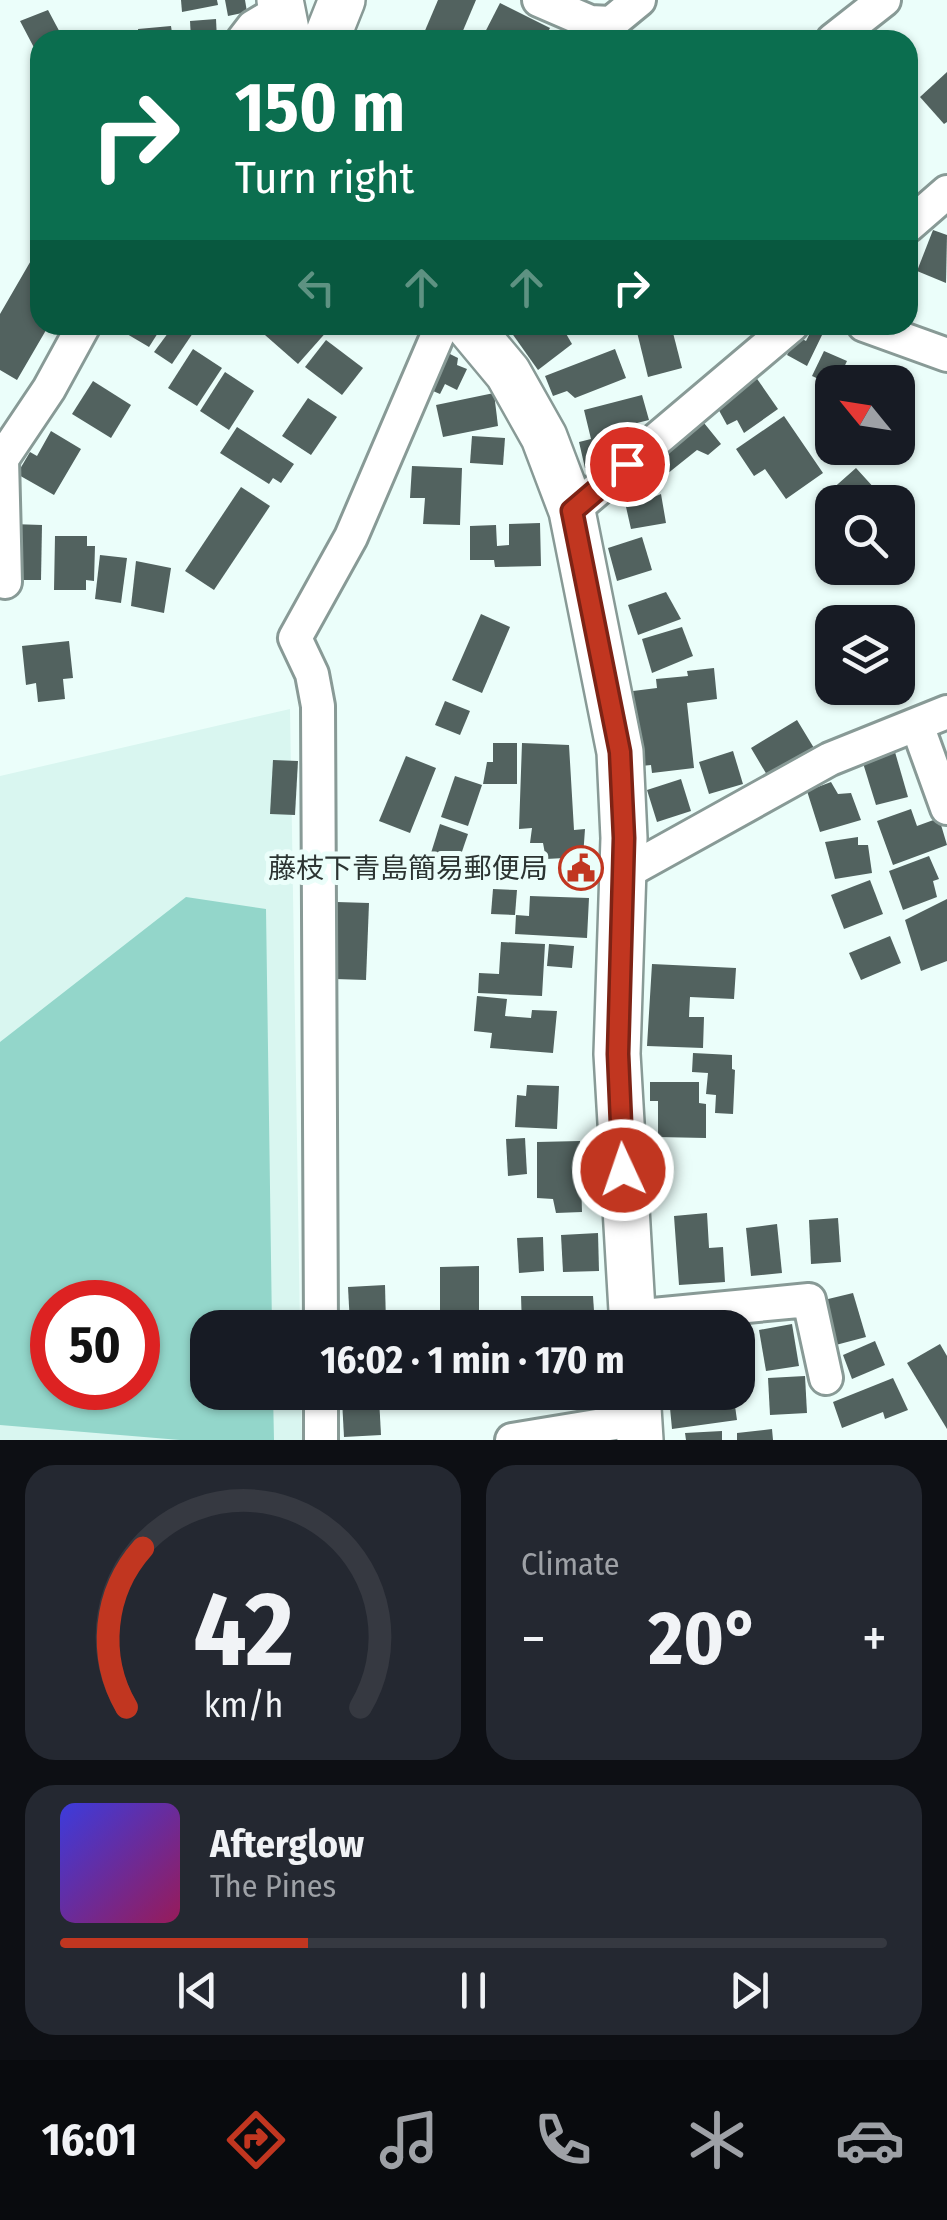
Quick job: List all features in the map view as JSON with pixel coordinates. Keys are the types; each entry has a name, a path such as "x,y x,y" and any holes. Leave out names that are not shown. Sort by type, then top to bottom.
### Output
{"main road":[{"path":"330,30 342,0"},
{"path":"476,335 508,373 544,437 572,511 620,752 623,874 618,1054 632,1310"}],"street":[{"path":"539,0 584,30"},
{"path":"588,30 611,23 639,0"},
{"path":"844,30 875,3"},
{"path":"251,30 283,17"},
{"path":"918,217 947,192"},
{"path":"5,582 2,459 49,389 79,335"},
{"path":"321,1310 318,706 312,674 296,638 351,536 438,335"},
{"path":"572,511 780,335"},
{"path":"892,335 947,355"},
{"path":"623,874 830,759 932,719 947,808"},
{"path":"730,1310 810,1300 826,1378"},
{"path":"321,1410 322,1440"},
{"path":"512,1440 639,1417"}],"shaded area":[{"path":"290,709 300,1310 190,1310 190,1410 301,1410 302,1440 0,1440 0,776"}],"green space":[{"path":"186,897 266,909 272,1310 190,1310 190,1410 273,1410 274,1440 180,1440 0,1425 0,1042"}],"building":[{"path":"181,0 217,0 218,5 182,12"},
{"path":"225,0 245,0 247,12 228,16"},
{"path":"438,0 476,0 463,30 425,30"},
{"path":"500,3 550,28 549,30 486,30"},
{"path":"48,10 59,30 30,30 30,40 20,21"},
{"path":"216,19 217,30 190,30 190,21"},
{"path":"171,26 172,30 138,30"},
{"path":"947,72 947,122 944,124 920,97"},
{"path":"933,230 947,235 946,283 918,268"},
{"path":"30,262 30,335 43,335 17,380 0,370 0,314"},
{"path":"129,335 157,335 149,347"},
{"path":"167,335 192,335 172,364 154,352"},
{"path":"265,335 324,335 298,364"},
{"path":"513,335 567,335 572,344 538,370"},
{"path":"638,335 674,335 682,368 648,377"},
{"path":"809,335 822,335 807,366 787,355 797,336 806,341"},
{"path":"326,340 363,368 342,395 305,367"},
{"path":"193,349 222,368 197,406 168,388"},
{"path":"615,349 626,378 575,398 567,391 553,396 545,376"},
{"path":"444,351 458,358 457,365 467,369 457,390 445,384 440,394 426,388"},
{"path":"824,351 847,361 845,365 817,365"},
{"path":"225,372 254,391 229,430 200,411"},
{"path":"753,373 778,409 744,433 737,420 727,425 716,405"},
{"path":"93,381 131,405 111,438 72,414"},
{"path":"494,393 498,426 443,437 436,405"},
{"path":"642,395 649,420 633,424 635,431 619,435 623,449 601,455 603,463 585,468 579,442 591,439 584,410"},
{"path":"308,398 337,417 311,455 282,436"},
{"path":"784,416 823,473 786,499 765,469 754,476 736,449"},
{"path":"700,418 721,444 708,455 697,450 667,474 652,456"},
{"path":"237,427 294,464 281,483 273,478 269,484 220,453"},
{"path":"51,431 81,449 54,495 17,474 30,452 37,456"},
{"path":"472,436 505,438 503,465 470,463"},
{"path":"412,466 462,468 460,525 423,524 425,498 410,498"},
{"path":"856,468 871,485 837,485"},
{"path":"241,487 270,506 214,590 185,571"},
{"path":"640,494 642,502 661,494 666,523 631,529 624,498"},
{"path":"540,523 541,566 495,567 494,560 470,560 470,526 496,525 497,546 509,545 509,524"},
{"path":"12,524 42,525 41,580 12,580"},
{"path":"55,536 87,536 87,546 95,546 94,581 86,580 86,590 54,590"},
{"path":"642,537 652,570 617,581 608,548"},
{"path":"100,555 127,558 121,603 95,599"},
{"path":"136,561 171,568 164,613 131,606"},
{"path":"666,592 681,619 638,635 628,605"},
{"path":"481,614 510,627 482,693 452,680"},
{"path":"682,627 693,656 652,673 642,639"},
{"path":"69,641 73,678 63,679 65,699 38,702 36,683 26,685 22,646"},
{"path":"714,668 717,699 687,703 694,768 652,773 651,765 641,766 633,691 657,688 656,679 688,676 687,671"},
{"path":"445,701 470,711 460,735 435,725"},
{"path":"797,720 817,753 794,767 790,761 767,775 751,748"},
{"path":"493,743 517,743 517,784 483,784 487,762 493,762"},
{"path":"522,743 569,745 574,830 585,829 583,857 546,859 543,843 530,843 532,828 519,829"},
{"path":"733,751 743,784 709,794 699,762"},
{"path":"895,752 908,797 876,805 862,760"},
{"path":"406,756 436,768 410,833 379,821"},
{"path":"273,760 298,761 295,815 270,814"},
{"path":"455,776 482,785 468,826 441,817"},
{"path":"681,779 691,811 657,822 647,790"},
{"path":"831,782 838,794 851,793 861,820 820,832 807,791"},
{"path":"911,809 917,826 939,818 947,845 893,865 877,821"},
{"path":"440,824 468,834 454,875 427,866"},
{"path":"858,837 858,845 868,845 872,873 835,879 825,842"},
{"path":"929,856 939,879 933,881 937,897 903,910 889,871"},
{"path":"870,880 883,914 844,929 831,895"},
{"path":"493,889 517,890 515,915 491,914"},
{"path":"530,896 589,898 587,938 515,934 516,915 529,916"},
{"path":"947,899 947,961 921,971 905,920"},
{"path":"337,902 369,903 366,980 335,979"},
{"path":"890,936 901,963 861,980 849,953"},
{"path":"501,942 545,944 542,996 478,993 479,973 499,974"},
{"path":"549,944 574,946 572,968 547,966"},
{"path":"652,964 736,968 734,999 690,997 689,1017 704,1017 703,1048 647,1046"},
{"path":"477,996 507,999 505,1016 531,1018 532,1010 557,1011 553,1053 490,1048 492,1033 474,1031"},
{"path":"693,1053 732,1055 733,1114 715,1113 716,1095 706,1094 708,1073 692,1072"},
{"path":"650,1082 699,1082 699,1103 706,1104 706,1138 658,1137 658,1101 650,1101"},
{"path":"527,1085 559,1086 557,1129 515,1127 517,1095 526,1096"},
{"path":"525,1138 527,1174 508,1176 506,1139"},
{"path":"580,1141 582,1212 556,1213 553,1199 537,1198 537,1142"},
{"path":"707,1213 709,1248 723,1247 725,1282 679,1285 674,1216"},
{"path":"838,1218 841,1262 811,1264 809,1220"},
{"path":"777,1224 782,1273 751,1276 746,1228"},
{"path":"598,1233 599,1271 563,1272 561,1235"},
{"path":"543,1237 544,1271 519,1273 517,1238"},
{"path":"479,1266 479,1310 440,1310 440,1267"},
{"path":"385,1285 386,1310 349,1310 348,1287"},
{"path":"853,1293 866,1337 832,1346 824,1300"},
{"path":"521,1296 593,1296 594,1310 521,1310"},
{"path":"792,1324 799,1366 766,1371 759,1330"},
{"path":"875,1341 885,1365 852,1379 843,1355"},
{"path":"940,1344 947,1356 947,1429 907,1363"},
{"path":"805,1376 807,1413 770,1415 768,1378"},
{"path":"893,1378 908,1410 885,1419 883,1412 842,1428 833,1402"},
{"path":"343,1410 380,1410 381,1435 344,1437"},
{"path":"670,1410 736,1410 737,1420 672,1429"},
{"path":"772,1429 773,1440 737,1440 737,1433"},
{"path":"722,1431 722,1440 686,1440 685,1433"}],"place":[{"name":"藤枝下青島簡易郵便局","path":"581,868"}],"route":[{"path":"623,1170 618,1054 624,838 620,752 572,511 627,464"}]}
